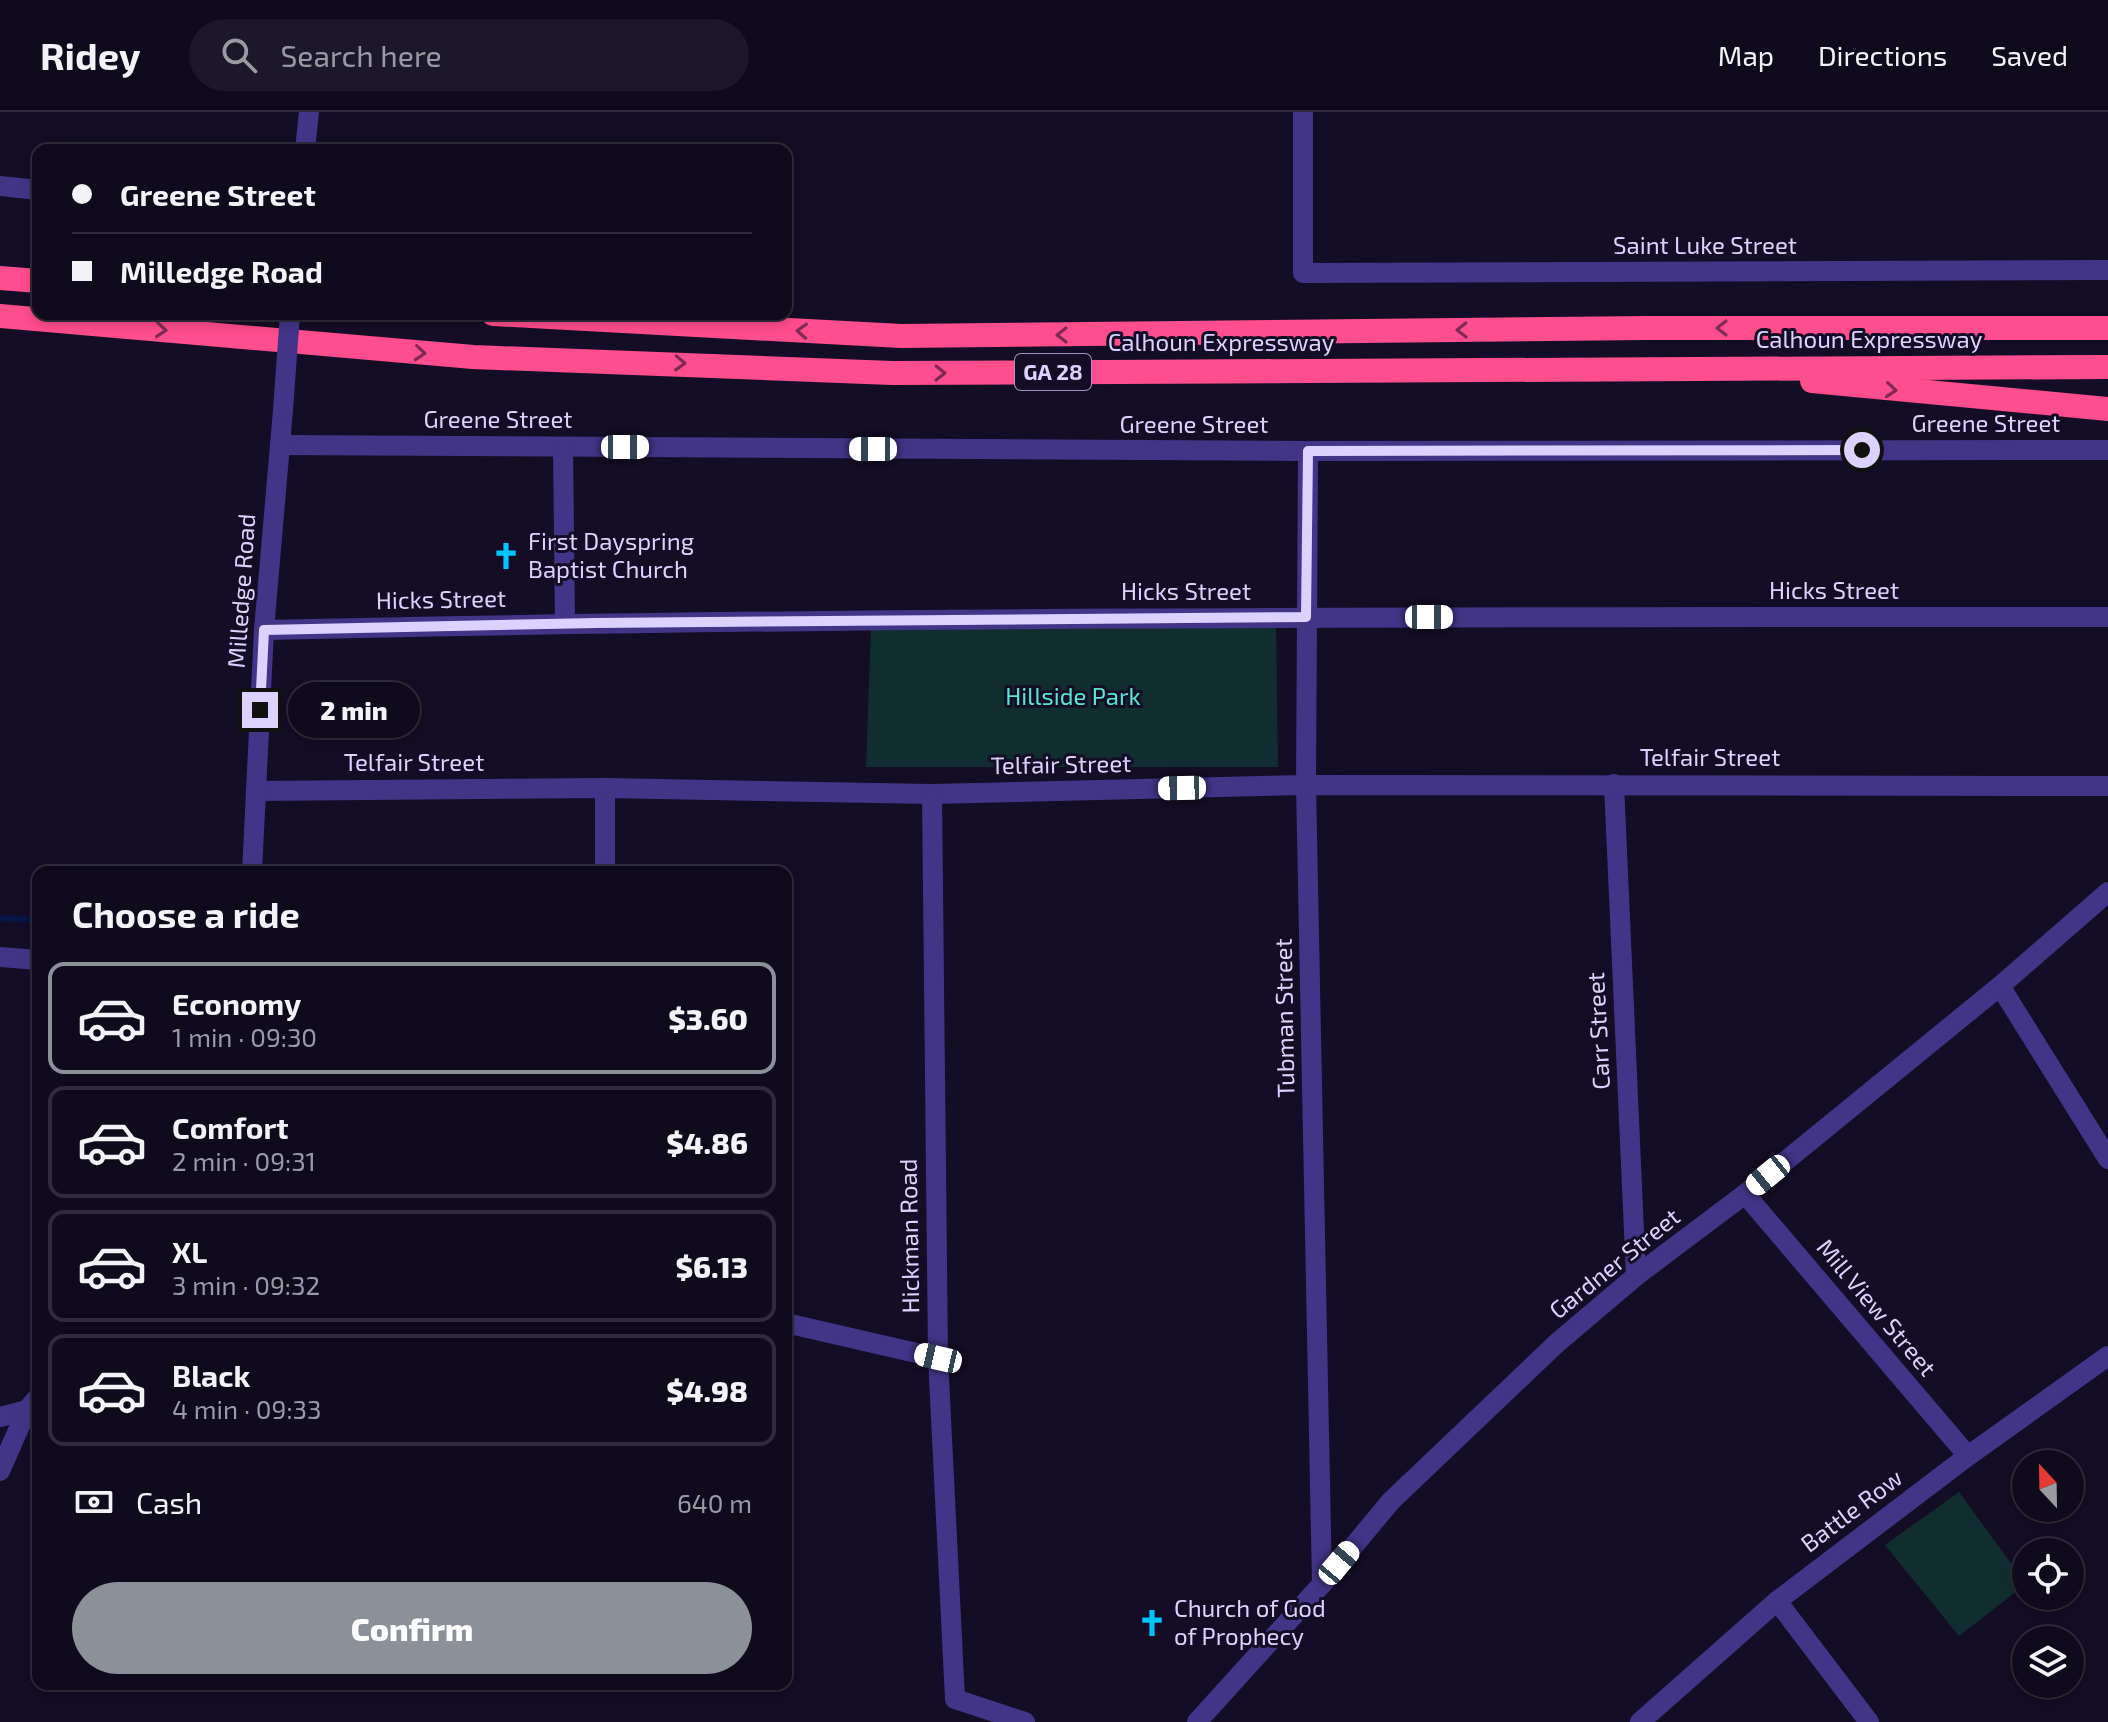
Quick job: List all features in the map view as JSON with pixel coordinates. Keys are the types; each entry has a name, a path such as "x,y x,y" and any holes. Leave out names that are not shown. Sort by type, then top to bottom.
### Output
{"highway":[{"path":"0,278 32,281"},
{"name":"Calhoun Expressway","path":"0,316 32,319"},
{"path":"1789,328 2108,316"},
{"name":"Calhoun Expressway","path":"46,320 473,357 892,373 2108,367"},
{"name":"Calhoun Expressway","path":"604,320 901,336 2108,328"},
{"path":"1703,368 1886,390 2108,409"}],"street":[{"path":"306,144 309,112"},
{"name":"Saint Luke Street","path":"1303,112 1303,273 2108,270"},
{"path":"0,186 32,189"},
{"name":"Milledge Road","path":"252,866 264,630 290,320"},
{"name":"Greene Street","path":"280,445 1308,451 2108,450"},
{"path":"563,447 565,623"},
{"name":"Tubman Street","path":"1308,451 1306,785 1322,1584"},
{"name":"Hicks Street","path":"264,630 565,623 1306,617 2108,617"},
{"name":"Carr Street","path":"1614,784 1636,1276"},
{"name":"Telfair Street","path":"256,791 605,788 932,794 1306,785 2108,786"},
{"path":"605,788 605,866"},
{"name":"Hickman Road","path":"932,794 938,1358 955,1699 1025,1722"},
{"name":"Gardner Street","path":"1197,1722 1322,1584 1391,1501 1557,1343 1636,1276 1745,1194 2000,986 2108,892"},
{"path":"0,957 32,960"},
{"path":"2000,986 2108,1159"},
{"name":"Mill View Street","path":"1745,1194 1968,1456"},
{"path":"792,1324 938,1358"},
{"name":"Battle Row","path":"1640,1722 1777,1601 1968,1456 2108,1356"},
{"path":"0,1417 32,1403"},
{"path":"0,1471 32,1405"},
{"path":"1777,1601 1869,1722"}],"green space":[{"name":"Hillside Park","path":"1276,626 1278,767 866,767 871,628"},
{"path":"1959,1492 2012,1565 2012,1595 1959,1636 1885,1545"}],"waterway":[{"path":"0,918 32,920"}],"place":[{"name":"First Dayspring Baptist Church","path":"506,556"},
{"name":"Church of God of Prophecy","path":"1152,1623"}],"route":[{"path":"260,710 264,630 596,623 1306,617 1308,451 1862,450"}]}
